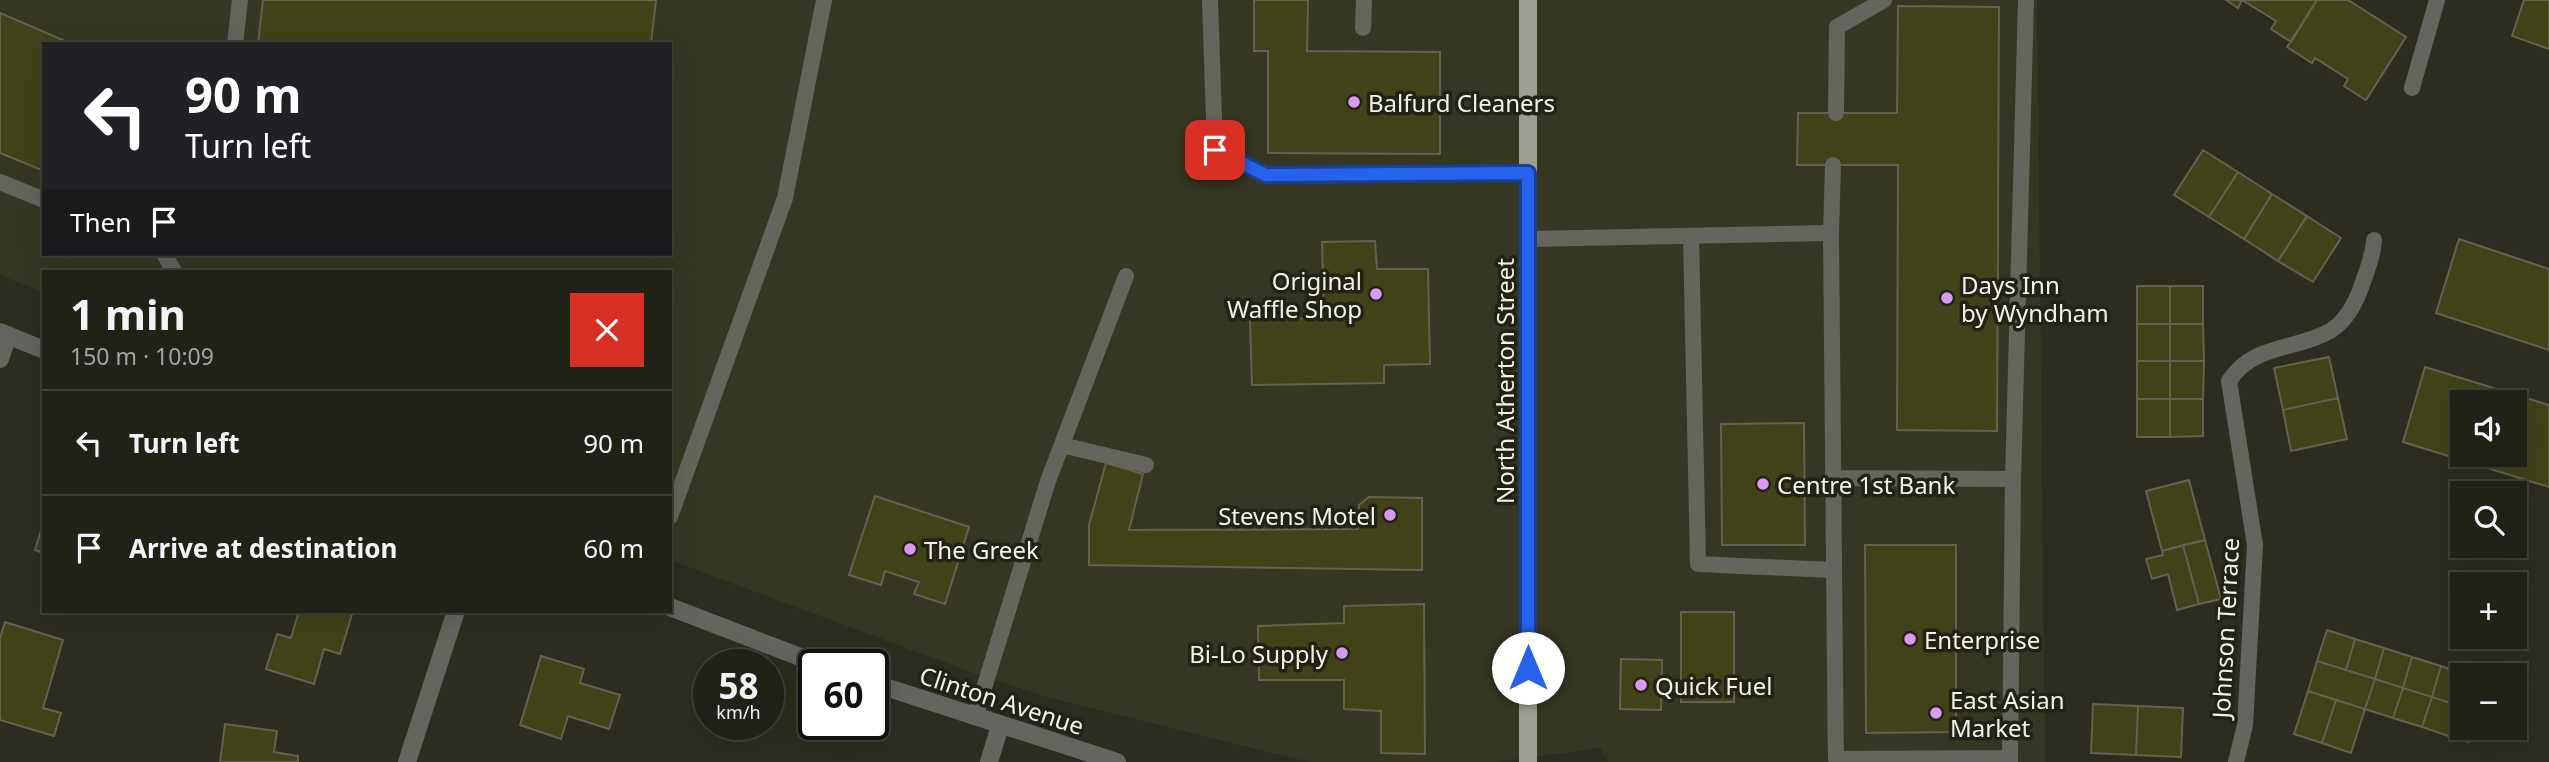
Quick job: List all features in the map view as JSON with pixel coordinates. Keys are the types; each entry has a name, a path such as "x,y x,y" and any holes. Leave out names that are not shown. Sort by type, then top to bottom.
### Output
{"main road":[{"name":"North Atherton Street","path":"1528,0 1528,762"}],"street":[{"path":"0,359 4,334 42,349"},
{"path":"672,608 798,656"},
{"path":"407,762 455,613"},
{"name":"Clinton Avenue","path":"889,688 1117,762"},
{"path":"989,762 1000,726"}],"lane":[{"path":"235,42 240,0"},
{"path":"672,512 785,198 824,0"},
{"path":"1210,0 1215,150 1266,175 1528,173"},
{"path":"1363,28 1364,0"},
{"path":"1836,113 1837,27 1884,0"},
{"path":"1833,165 1831,233 1836,760 2010,760 2026,0"},
{"path":"2412,88 2437,0"},
{"path":"0,182 42,199"},
{"path":"1528,239 1831,233"},
{"path":"1691,236 1698,564 1833,569"},
{"name":"Johnson Terrace","path":"2236,762 2245,724 2255,545 2229,380 2238,368 2251,358 2331,330 2356,304 2373,253 2374,240"},
{"path":"975,717 1044,494 1126,275"},
{"path":"1062,445 1146,465"},
{"path":"1835,478 2014,479"}],"shaded area":[{"path":"0,0 2037,0 2045,762 1608,762 1600,748 1497,762 1310,762 1050,698 968,671 672,561 672,270 42,270 42,292 0,275"}],"building":[{"path":"263,0 656,0 651,42 258,42"},
{"name":"Balfurd Cleaners","path":"1254,0 1308,0 1307,51 1440,52 1440,154 1268,153 1268,51 1254,51"},
{"path":"2226,0 2242,0 2238,8"},
{"path":"2242,0 2317,0 2291,42 2271,29 2276,21"},
{"path":"2317,0 2348,0 2406,37 2366,100 2344,86 2348,79 2315,58 2312,63 2287,47"},
{"path":"2524,0 2549,0 2549,49 2512,36"},
{"name":"Days Inn by Wyndham","path":"1898,6 1999,7 1997,431 1897,430 1898,165 1797,165 1798,113 1897,113"},
{"path":"0,13 67,42 42,42 42,170 0,153"},
{"path":"2203,150 2238,172 2209,217 2174,195"},
{"path":"2238,172 2272,194 2244,239 2209,217"},
{"path":"2272,194 2307,216 2278,261 2244,239"},
{"path":"2307,216 2341,238 2313,282 2278,261"},
{"path":"2459,239 2549,269 2549,350 2436,313"},
{"name":"Original Waffle Shop","path":"1375,241 1377,269 1428,269 1430,364 1384,365 1384,383 1252,385 1250,320 1324,318 1322,242"},
{"path":"2137,286 2170,286 2170,324 2137,324"},
{"path":"2170,286 2203,286 2203,324 2170,324"},
{"path":"2137,324 2170,324 2170,361 2137,361"},
{"path":"2170,324 2203,324 2204,361 2170,361"},
{"path":"2329,357 2338,398 2283,410 2274,368"},
{"path":"2137,361 2170,361 2170,399 2137,399"},
{"path":"2170,361 2204,361 2203,399 2170,399"},
{"path":"2425,367 2500,390 2450,390 2450,456 2403,442"},
{"path":"2338,398 2347,439 2291,451 2283,410"},
{"path":"2527,398 2549,405 2549,487 2484,467 2527,467"},
{"path":"2137,399 2170,399 2170,437 2137,437"},
{"path":"2170,399 2203,399 2203,436 2170,437"},
{"name":"Centre 1st Bank","path":"1804,423 1805,545 1722,545 1721,424"},
{"name":"Stevens Motel","path":"1106,463 1143,474 1129,530 1358,529 1359,505 1369,497 1422,498 1422,570 1089,565 1089,525"},
{"path":"2189,480 2205,540 2162,551 2146,491"},
{"name":"The Greek","path":"875,496 969,527 945,604 914,594 919,582 885,571 881,585 849,575"},
{"path":"42,527 42,552 35,550"},
{"path":"2205,540 2221,599 2199,604 2183,545"},
{"name":"Enterprise","path":"1865,545 1956,545 1956,732 1866,733"},
{"path":"2183,545 2199,604 2177,610 2168,574 2152,579 2146,559 2163,555 2162,551"},
{"name":"Bi-Lo Supply","path":"1424,604 1425,754 1381,753 1381,711 1344,709 1344,680 1259,680 1258,626 1344,623 1344,606"},
{"path":"1681,612 1734,612 1734,702 1681,702"},
{"path":"298,613 352,613 340,654 324,649 314,684 266,669 277,634 291,638"},
{"path":"5,622 63,640 43,708 61,713 54,736 0,720 0,638"},
{"path":"2327,630 2355,639 2346,670 2317,661"},
{"path":"2355,639 2384,648 2375,679 2346,670"},
{"path":"2384,648 2412,657 2403,688 2375,679"},
{"path":"541,656 584,669 580,683 620,695 609,729 568,716 561,739 520,725"},
{"path":"2412,657 2441,666 2432,697 2403,688"},
{"name":"Quick Fuel","path":"1621,659 1662,660 1661,710 1620,709"},
{"path":"2317,661 2375,679 2365,709 2308,691"},
{"path":"2441,666 2450,669 2450,703 2432,697"},
{"path":"2375,679 2403,688 2393,718 2365,709"},
{"path":"2403,688 2432,697 2422,727 2393,718"},
{"path":"2308,691 2336,700 2322,743 2294,734"},
{"path":"2432,697 2450,703 2450,737 2422,727"},
{"path":"2336,700 2365,709 2351,753 2322,743"},
{"path":"2093,704 2138,706 2136,755 2091,753"},
{"path":"2138,706 2183,708 2181,757 2136,755"},
{"path":"225,724 277,731 274,752 298,756 298,762 220,762"}],"place":[{"name":"Balfurd Cleaners","path":"1354,102"},
{"name":"Original Waffle Shop","path":"1376,294"},
{"name":"Days Inn by Wyndham","path":"1947,298"},
{"name":"Centre 1st Bank","path":"1763,484"},
{"name":"Stevens Motel","path":"1390,515"},
{"name":"The Greek","path":"910,549"},
{"name":"Enterprise","path":"1910,639"},
{"name":"Bi-Lo Supply","path":"1342,653"},
{"name":"Quick Fuel","path":"1641,685"},
{"name":"East Asian Market","path":"1936,713"}],"route":[{"path":"1215,150 1266,175 1528,173 1528,668"}]}
